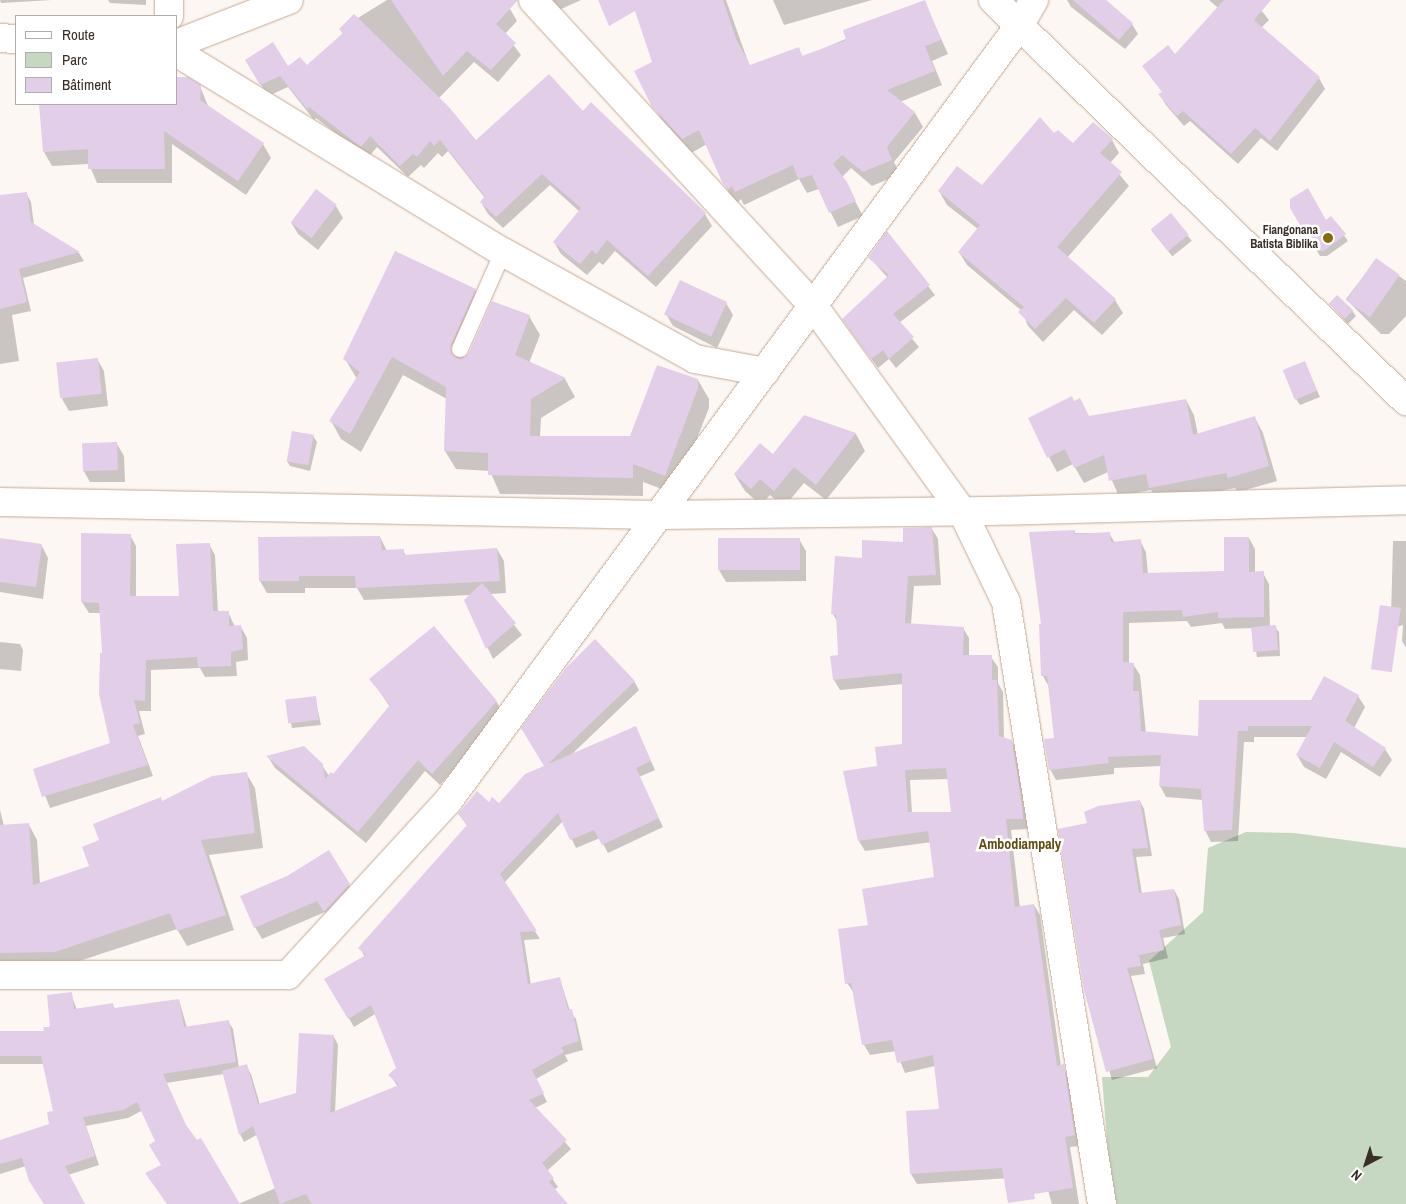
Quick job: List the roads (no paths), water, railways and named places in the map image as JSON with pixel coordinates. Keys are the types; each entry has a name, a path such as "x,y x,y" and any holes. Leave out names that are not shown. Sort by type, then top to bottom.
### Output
{"street":[{"path":"169,0 169,15"},
{"path":"178,43 289,0"},
{"path":"533,0 812,304 962,511 1006,602 1102,1204"},
{"path":"993,0 1406,401"},
{"path":"0,975 288,975 448,801 765,372 812,304 1019,26 1034,0"},
{"path":"0,38 15,39"},
{"path":"178,53 503,252 696,359 765,372"},
{"path":"0,502 658,515 962,511 1406,500"}],"lane":[{"path":"460,349 503,252"}],"place":[{"name":"Fiangonana Batista Biblika","path":"1328,238"}],"district":[{"name":"Ambodiampaly","path":"1020,844"}]}
